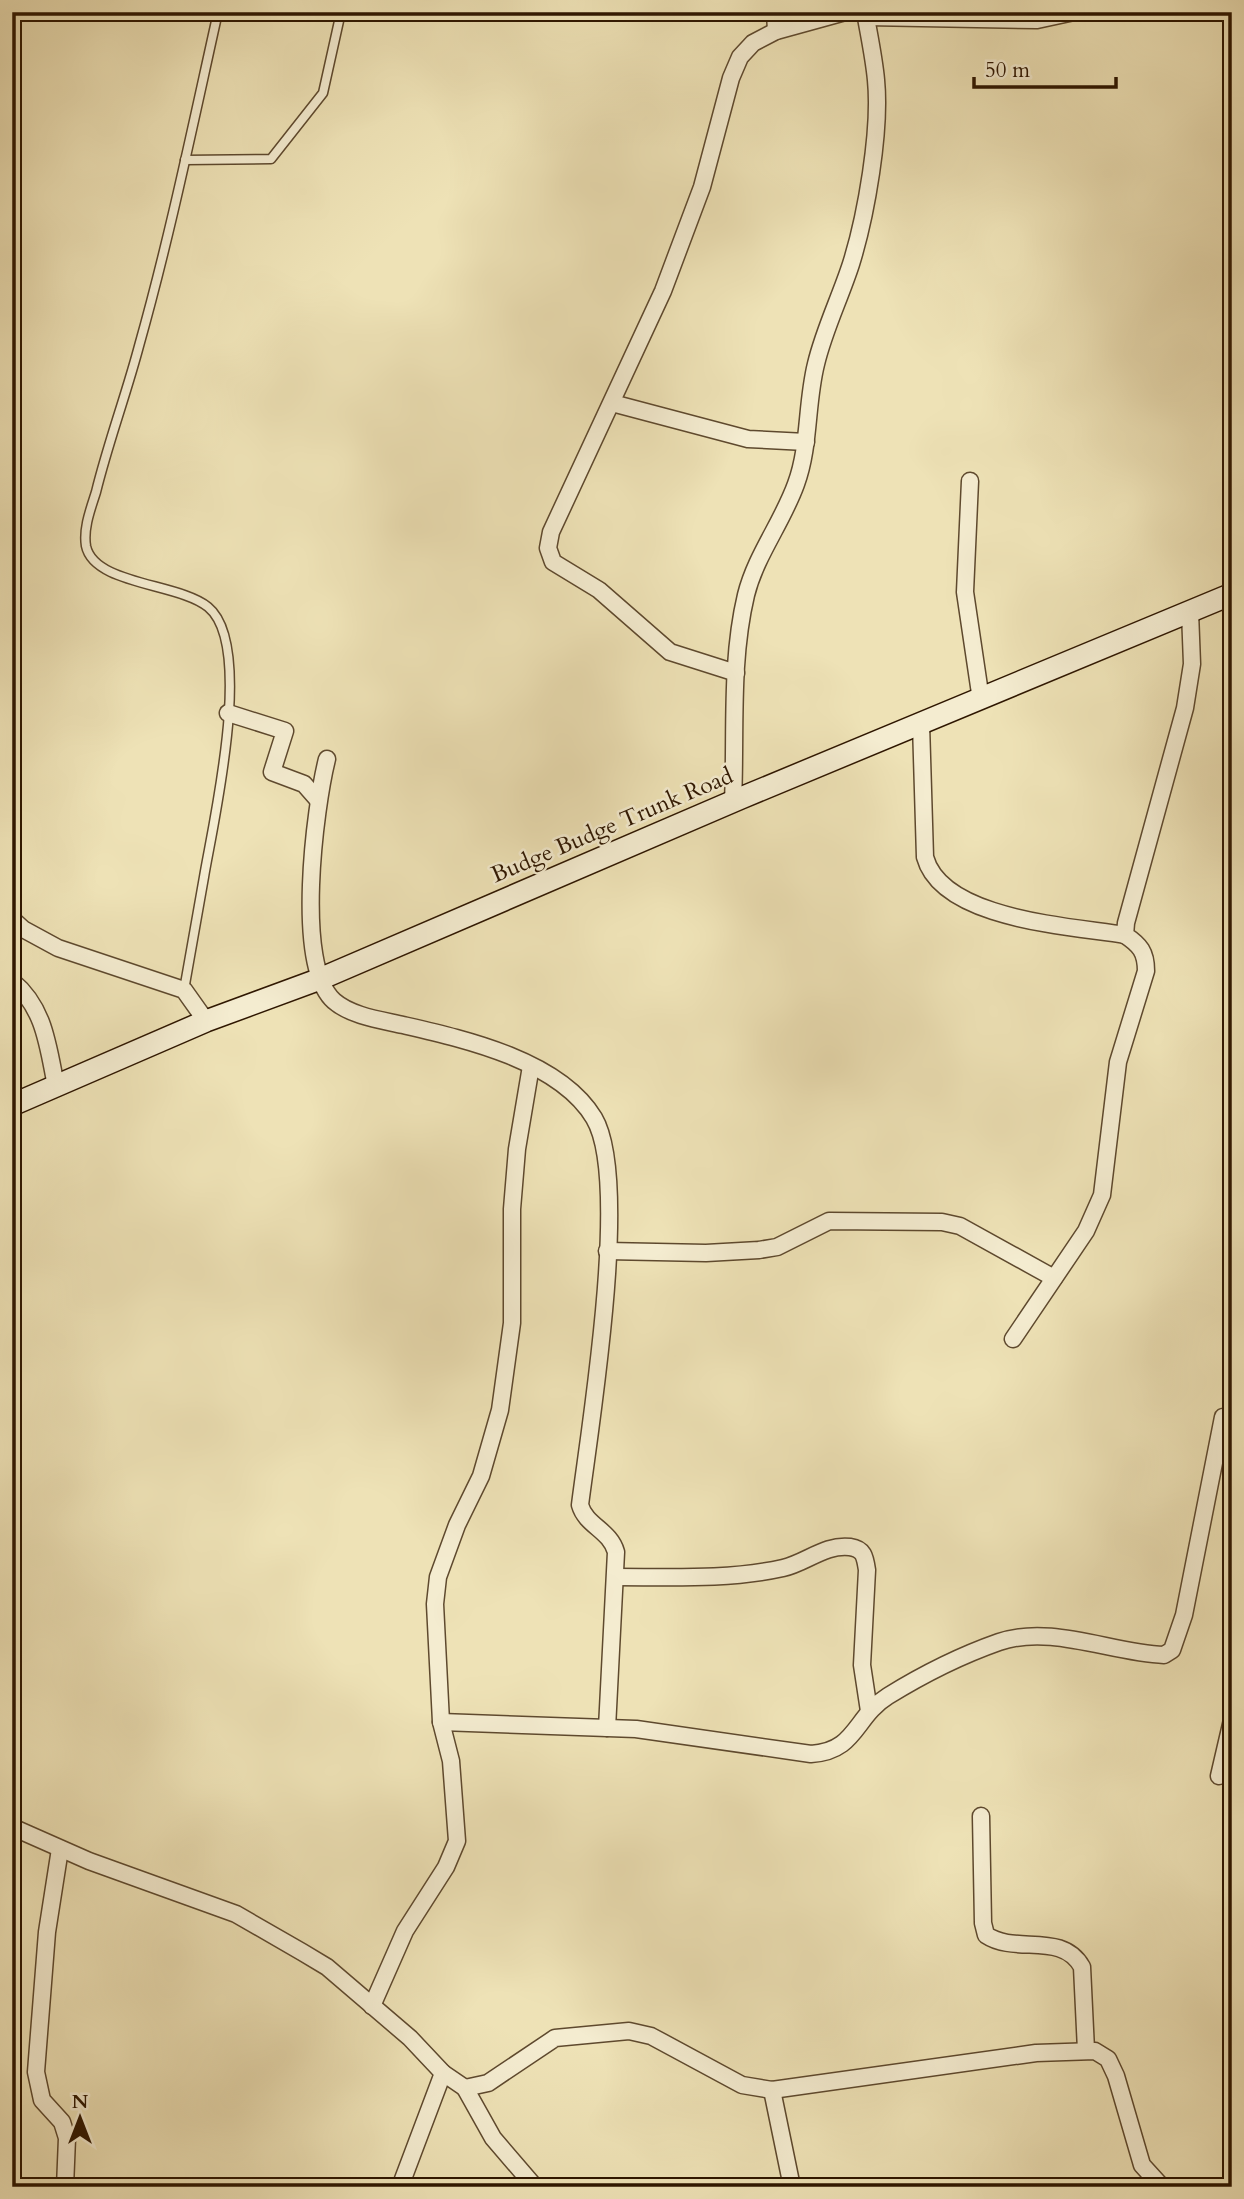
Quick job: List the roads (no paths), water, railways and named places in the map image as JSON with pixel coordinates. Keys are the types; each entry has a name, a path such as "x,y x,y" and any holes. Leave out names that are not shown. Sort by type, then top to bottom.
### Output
{"main road":[{"name":"Budge Budge Trunk Road","path":"12,1105 206,1021 320,979 733,802 1232,594"}],"street":[{"path":"775,12 776,31"},
{"path":"736,673 670,652 599,590 553,562 548,548 551,532 663,291 693,211 740,57 752,43 776,31 845,12"},
{"path":"733,802 736,673 746,597 753,573 796,484 806,442 811,384 819,351 851,261 873,147 876,82 866,15 1037,20 1074,12"},
{"path":"612,403 748,439 806,442"},
{"path":"970,481 965,592 981,699"},
{"path":"1125,935 1134,888 1185,708 1192,664 1190,612"},
{"path":"228,713 285,731 272,772 304,784 318,800"},
{"path":"921,724 925,857 928,870 940,884 969,901 1004,915 1125,935 1140,945 1146,957 1146,971 1118,1062 1102,1195 1086,1231 1013,1339"},
{"path":"327,758 318,800 310,914 320,979 334,1001 362,1015 461,1038 556,1078 593,1116 607,1149 610,1223 580,1505 583,1516 614,1542 616,1577 607,1728"},
{"path":"12,919 23,929 58,948 184,990 206,1021"},
{"path":"12,981 35,1006 45,1028 56,1086"},
{"path":"372,2006 405,1931 446,1867 457,1841 451,1761 441,1722 435,1604 438,1577 457,1525 481,1476 500,1410 512,1323 512,1209 517,1149 531,1066"},
{"path":"607,1251 706,1253 759,1250 777,1247 829,1221 942,1222 960,1226 1054,1278"},
{"path":"441,1722 671,1733 820,1754 830,1753 842,1746 870,1711 888,1696 950,1663 999,1642 1021,1636 1164,1655 1172,1650 1184,1615 1223,1417"},
{"path":"616,1577 725,1577 786,1567 829,1549 848,1547 860,1550 865,1556 867,1570 862,1681 870,1711"},
{"path":"1219,1776 1232,1720"},
{"path":"981,1816 983,1923 986,1935 997,1942 1066,1948 1076,1956 1082,1967 1086,2050"},
{"path":"12,1827 60,1849 236,1914 327,1966 443,2073 465,2088 493,2138 535,2187"},
{"path":"60,1849 47,1932 36,2072 42,2101 62,2122 67,2138 65,2187"},
{"path":"465,2088 488,2083 555,2038 629,2031 651,2036 742,2085 772,2090 946,2064 1096,2051 1108,2059 1116,2076 1135,2150 1142,2165 1163,2187"},
{"path":"400,2187 443,2073"},
{"path":"772,2090 792,2187"}],"lane":[{"path":"184,990 218,805 228,713 229,672 225,635 219,620 208,607 190,597 109,573 93,559 86,546 87,524 116,415 138,349 218,12"},
{"path":"185,160 271,159 323,93 341,12"}]}
